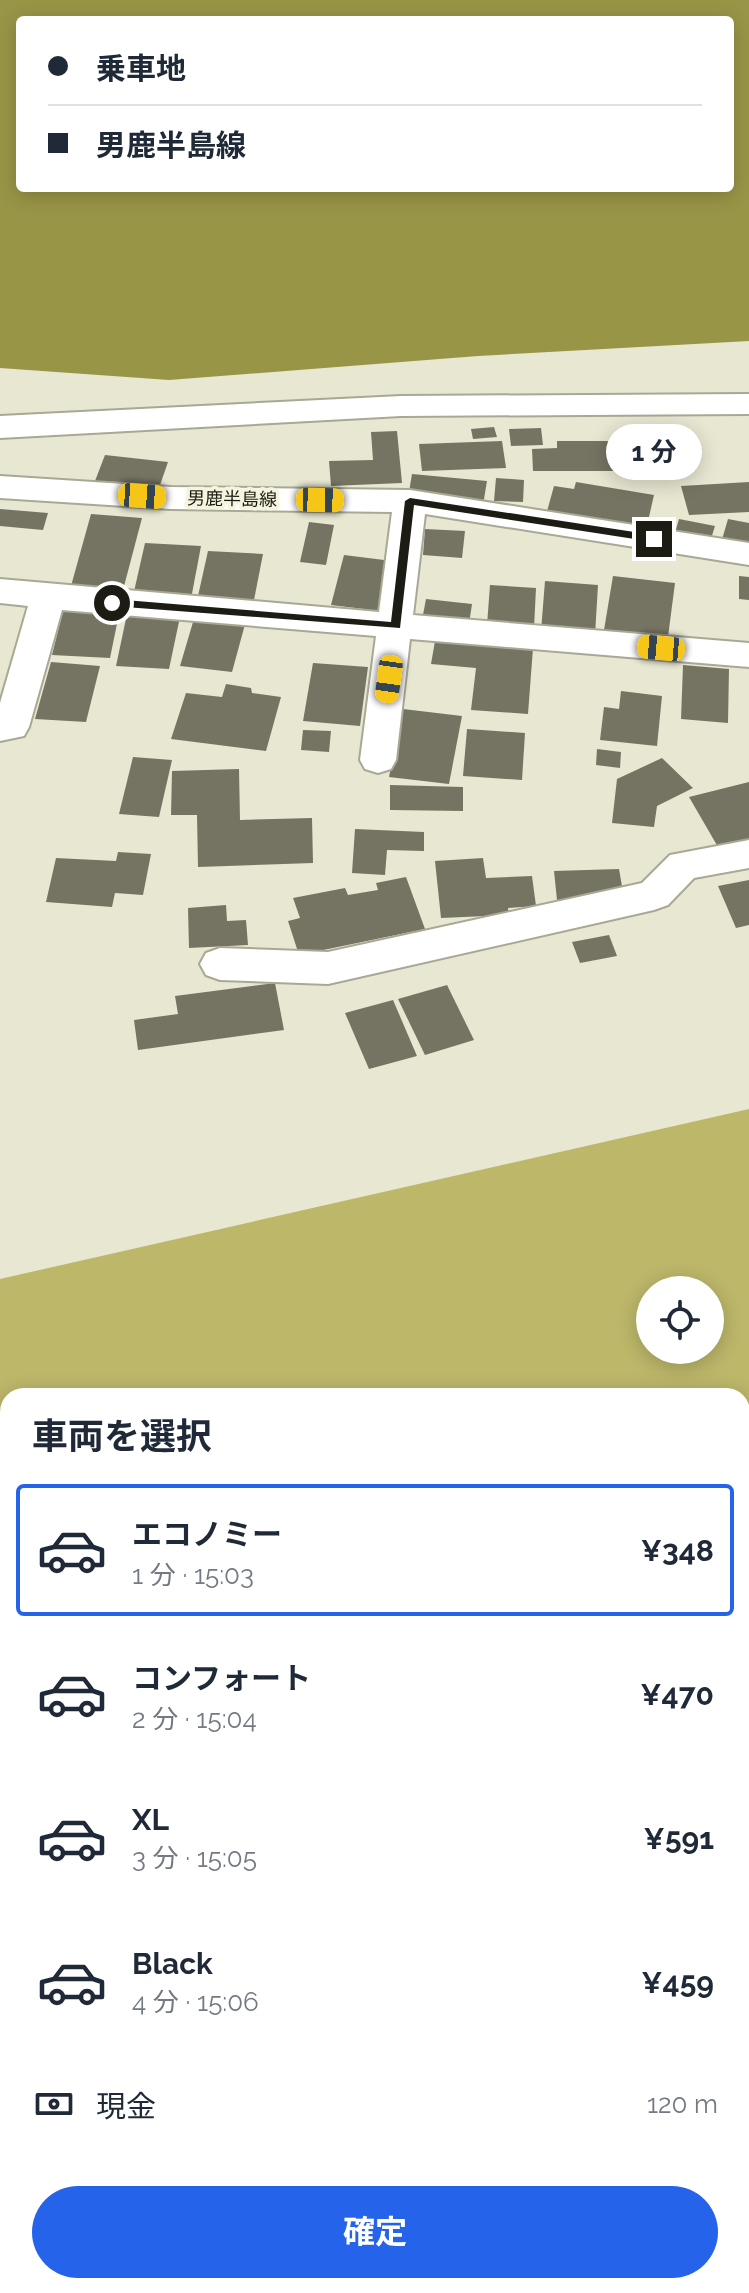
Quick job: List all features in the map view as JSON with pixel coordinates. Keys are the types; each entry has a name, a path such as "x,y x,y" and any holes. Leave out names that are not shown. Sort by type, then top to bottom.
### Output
{"main road":[{"path":"0,427 401,406 749,404"}],"street":[{"name":"男鹿半島線","path":"0,487 171,498 410,501 749,554"},
{"path":"378,760 410,501"},
{"path":"0,591 749,655"},
{"path":"0,728 11,727 48,597"},
{"path":"220,964 328,968 654,895 683,865 749,854"}],"shaded area":[{"path":"0,0 749,0 749,341 478,356 169,380 0,368"},
{"path":"749,1109 749,1388 0,1388 0,1279"}],"building":[{"path":"494,427 497,437 473,439 471,429"},
{"path":"541,428 543,445 511,446 509,429"},
{"path":"397,431 402,483 331,486 329,461 373,460 371,432"},
{"path":"502,441 506,468 422,471 419,444"},
{"path":"557,441 630,441 634,471 533,471 532,449 557,448"},
{"path":"105,455 168,462 159,488 95,481"},
{"path":"412,474 487,481 483,505 408,498"},
{"path":"496,478 524,480 523,502 494,501"},
{"path":"576,482 654,495 646,530 546,515 554,486 574,489"},
{"path":"749,482 749,512 689,515 681,486"},
{"path":"0,509 48,513 43,530 0,526"},
{"path":"91,514 142,518 123,590 71,586"},
{"path":"679,519 715,526 710,542 674,536"},
{"path":"728,519 749,523 749,547 721,543"},
{"path":"309,522 334,525 326,565 300,562"},
{"path":"425,529 465,531 462,558 423,555"},
{"path":"145,543 201,546 191,599 133,596"},
{"path":"208,551 263,554 254,600 198,596"},
{"path":"344,555 392,561 380,611 331,605"},
{"path":"613,576 675,583 668,637 604,630"},
{"path":"739,576 749,577 749,600 739,599"},
{"path":"545,581 598,585 595,635 541,631"},
{"path":"490,585 536,588 534,628 487,625"},
{"path":"426,599 472,604 469,624 422,620"},
{"path":"63,611 119,614 110,658 52,655"},
{"path":"196,612 247,617 232,672 180,666"},
{"path":"127,614 180,617 169,669 116,666"},
{"path":"435,641 533,648 528,714 471,710 476,668 431,664"},
{"path":"51,662 100,666 86,722 35,719"},
{"path":"313,663 368,667 360,726 303,721"},
{"path":"683,665 729,669 728,723 681,719"},
{"path":"226,684 251,688 252,693 281,697 266,751 171,739 186,693 222,697"},
{"path":"621,691 662,696 657,746 600,740 604,707 619,709"},
{"path":"403,709 462,716 449,784 389,777"},
{"path":"467,729 525,733 522,780 463,776"},
{"path":"303,730 331,731 329,752 301,750"},
{"path":"597,749 621,752 620,768 596,765"},
{"path":"133,757 172,760 159,817 119,814"},
{"path":"662,758 693,788 657,806 654,827 612,823 617,779"},
{"path":"239,769 240,820 312,818 313,863 198,867 197,815 171,815 172,771"},
{"path":"749,782 749,839 718,847 689,797"},
{"path":"390,785 463,787 463,811 390,810"},
{"path":"355,829 424,832 424,851 387,850 385,875 352,873"},
{"path":"118,852 151,854 143,895 115,893 112,907 46,902 56,858 116,861"},
{"path":"483,858 486,878 532,876 536,906 508,908 509,915 441,918 435,861"},
{"path":"619,869 624,898 557,900 554,871"},
{"path":"406,877 425,929 299,955 288,921 300,918 293,898 345,888 348,895 378,890 376,883"},
{"path":"749,880 749,925 736,928 718,886"},
{"path":"226,905 227,921 246,920 248,945 189,948 188,908"},
{"path":"609,935 617,956 580,963 572,942"},
{"path":"275,983 284,1030 138,1050 134,1020 178,1014 175,996"},
{"path":"447,985 474,1040 425,1055 398,999"},
{"path":"393,1000 417,1056 369,1069 345,1013"}],"route":[{"path":"112,603 396,626 410,501 654,539"}]}
